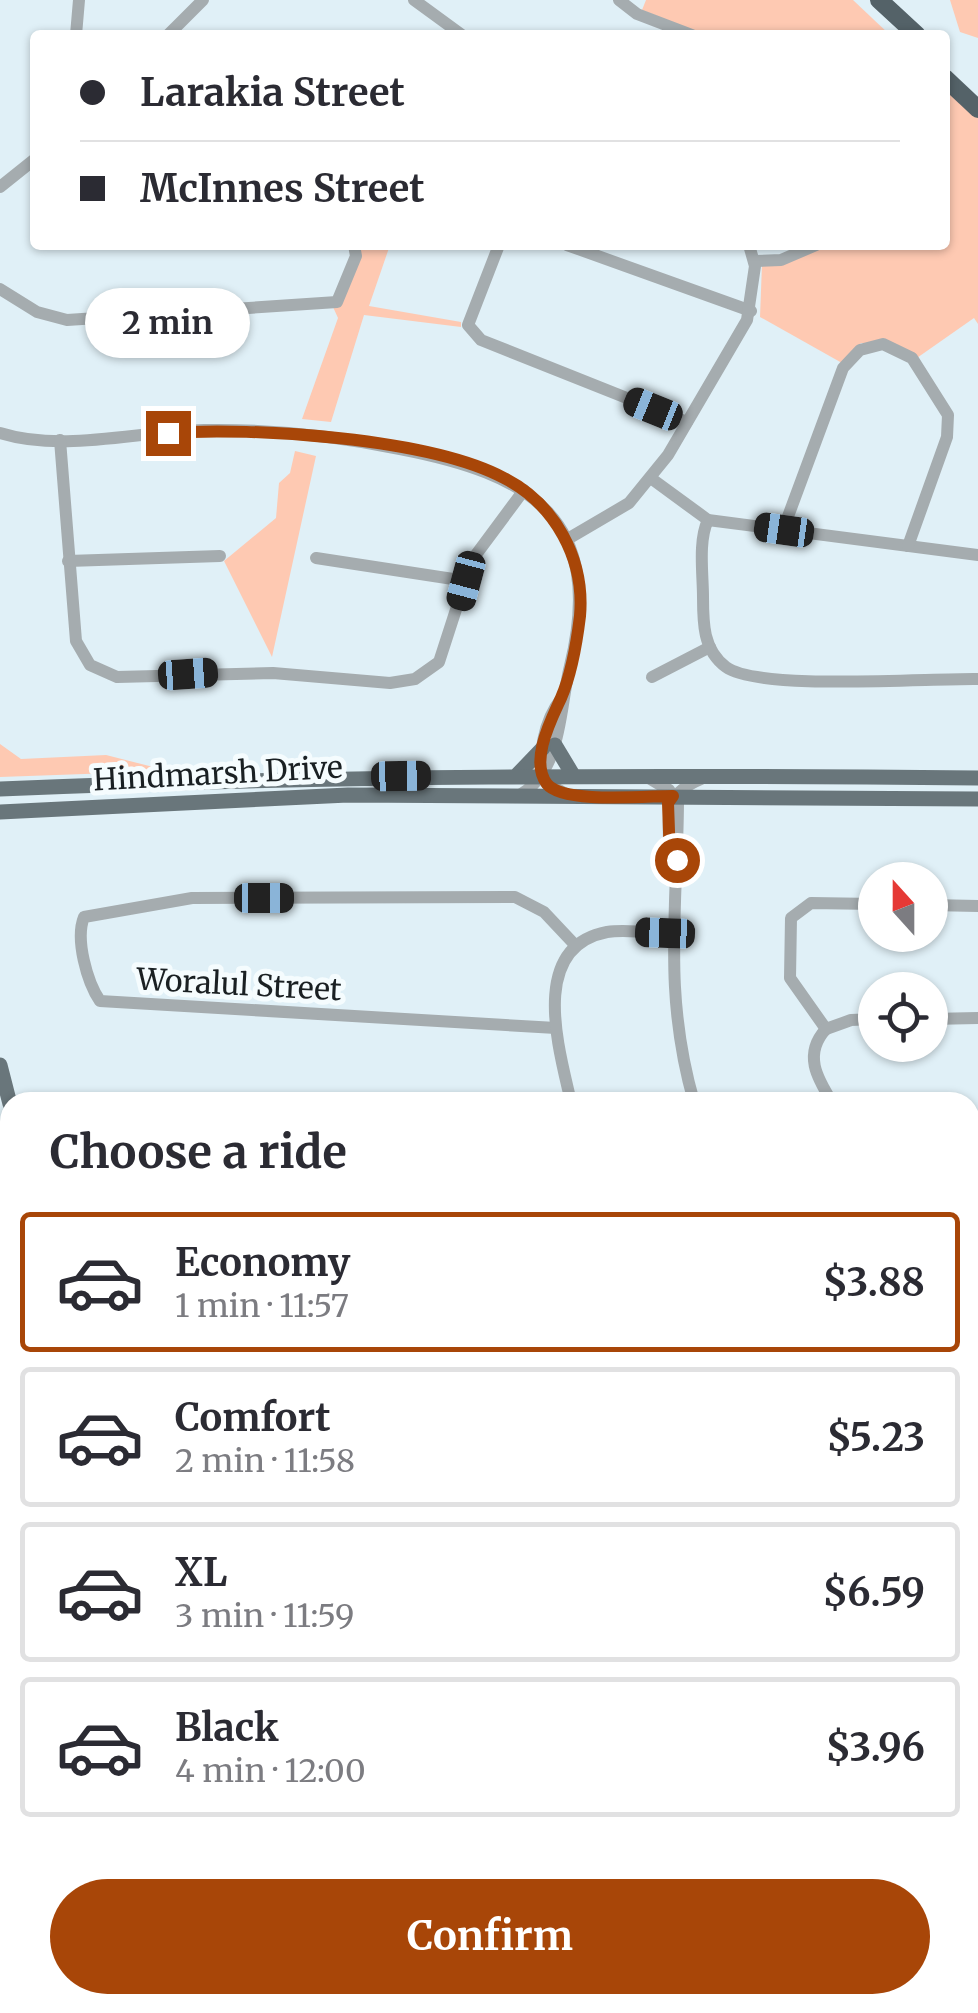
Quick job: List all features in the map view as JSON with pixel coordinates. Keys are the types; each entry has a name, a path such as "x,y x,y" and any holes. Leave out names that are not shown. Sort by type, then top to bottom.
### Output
{"highway":[{"path":"863,0 897,23"},
{"path":"950,67 978,93"},
{"path":"950,83 978,110"}],"main road":[{"path":"518,774 549,747 573,774"},
{"name":"Hindmarsh Drive","path":"0,789 245,778 518,774 978,778"},
{"name":"Hindmarsh Drive","path":"0,812 348,795 978,799"},
{"path":"0,821 23,820 34,810"},
{"path":"0,1065 7,1092"}],"street":[{"path":"76,30 79,0"},
{"path":"173,30 203,0"},
{"path":"414,0 455,30"},
{"path":"619,0 638,14 679,30"},
{"path":"0,187 30,164"},
{"path":"0,289 37,312 68,320 337,302 355,250"},
{"path":"497,250 472,312 468,325 471,332 481,340 687,422"},
{"path":"581,250 751,311"},
{"path":"566,540 629,503 652,479 751,311 754,261 751,250"},
{"path":"754,261 781,260 804,250"},
{"path":"784,530 843,368 860,350 884,344 912,358 948,415 947,437 908,546"},
{"path":"0,432 36,441 204,430 323,437 461,462 524,490 548,512 566,540 578,576 580,618 542,774 520,795"},
{"path":"60,440 73,630 82,656 102,672 118,678 272,673 390,683 414,679 439,662 482,544 524,490"},
{"path":"652,479 708,520 978,555"},
{"path":"708,520 703,535 703,597 710,647 730,670 755,678 978,679"},
{"path":"68,561 220,556"},
{"path":"316,558 466,581"},
{"path":"652,677 710,647"},
{"path":"542,774 546,783 569,795"},
{"path":"645,776 673,796"},
{"path":"691,1092 677,1035 670,934 673,860 668,803 685,785 708,776"},
{"name":"Woralul Street","path":"556,1028 100,1001 90,982 80,928 84,917 102,910 192,898 515,897 544,912 576,946"},
{"path":"826,1029 790,978 791,918 810,904 858,904"},
{"path":"948,905 978,906"},
{"path":"570,1092 556,1028 557,977 576,946 610,931 670,934"},
{"path":"948,1019 978,1018"},
{"path":"827,1092 813,1064 815,1047 826,1029 858,1020"}],"shaded area":[{"path":"646,0 853,0 885,30 692,30 642,10"},
{"path":"950,0 978,0 978,38 960,32"},
{"path":"950,90 978,115 978,324 974,318 914,360 886,344 861,343 842,363 760,317 762,264 804,250 950,250"},
{"path":"358,250 388,250 369,306 461,322 461,327 364,315 331,422 302,419 338,318 333,307"},
{"path":"295,451 316,456 272,657 224,561 276,518 279,483 290,473"},
{"path":"0,744 21,759 106,755 169,771 0,777"}],"route":[{"path":"168,433 270,432 383,446 484,469 535,499 566,540 580,592 580,618 561,698 553,709 540,761 542,774 557,792 569,795 673,796 668,803 670,860 677,860"}]}
